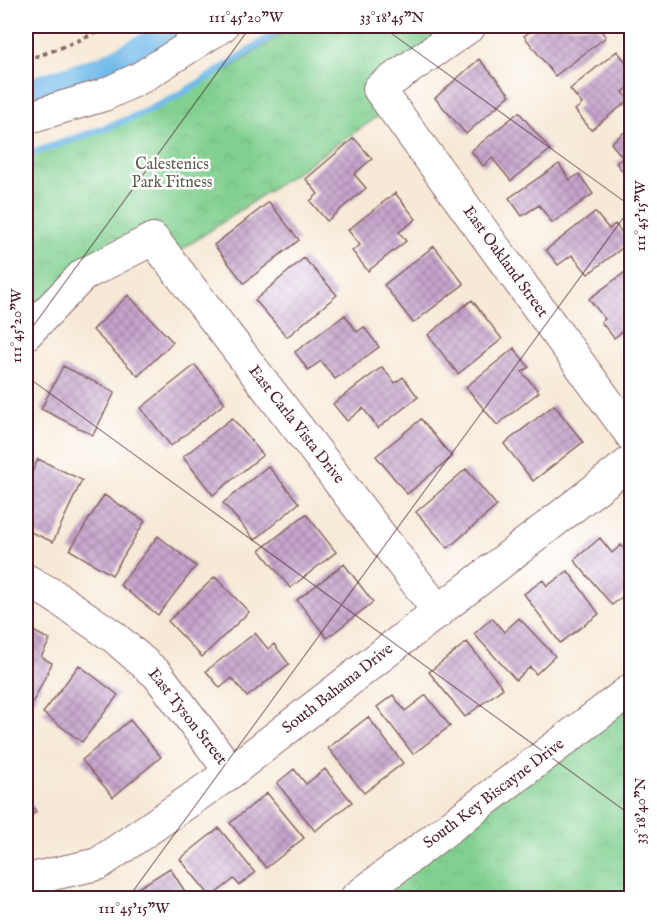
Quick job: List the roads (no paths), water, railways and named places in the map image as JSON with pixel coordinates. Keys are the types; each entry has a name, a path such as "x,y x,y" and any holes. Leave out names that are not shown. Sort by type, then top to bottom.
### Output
{"street":[{"path":"26,118 113,91 140,78 222,26"},
{"name":"East Oakland Street","path":"470,26 379,88 632,436"},
{"name":"East Carla Vista Drive","path":"26,334 83,275 153,239 439,612"},
{"name":"South Bahama Drive","path":"26,881 98,864 231,772 632,461"},
{"name":"East Tyson Street","path":"26,580 53,595 114,637 158,675 231,772"},
{"name":"South Key Biscayne Drive","path":"356,898 631,690"},
{"path":"26,881 29,898"}],"waterway":[{"path":"26,90 103,66 180,26"},
{"path":"26,155 107,128 153,108 212,75 286,26"}],"park label":[{"name":"Calestenics Park Fitness","path":"172,174"}]}
